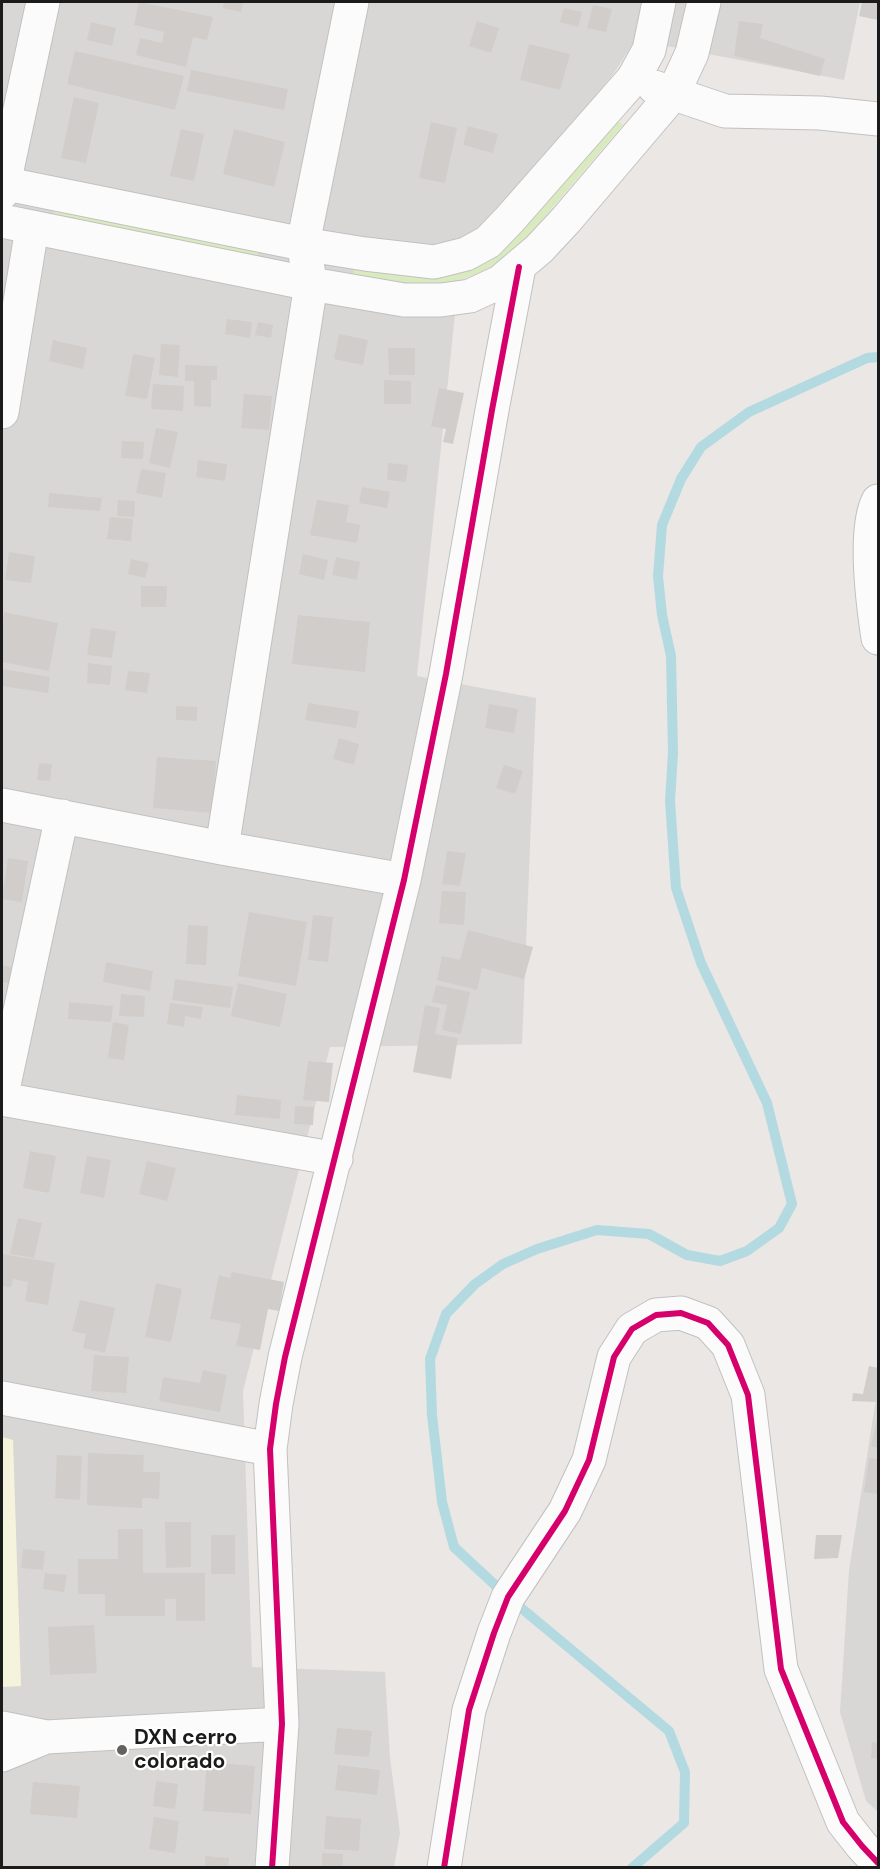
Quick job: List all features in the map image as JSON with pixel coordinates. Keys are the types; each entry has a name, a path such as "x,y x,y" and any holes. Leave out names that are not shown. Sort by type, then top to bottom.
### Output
{"street":[{"path":"42,2 2,187 303,244 434,262 466,254 488,242 633,79 649,50 659,2"},
{"path":"222,848 311,284 303,244 352,2"},
{"path":"2,412 17,224 311,284 404,300 441,300 470,296 500,282 519,267 566,220 674,94 692,53 704,2"},
{"path":"633,79 724,111 820,113 879,119"},
{"path":"272,1868 282,1724 270,1449 276,1404 285,1358 404,880 446,674 519,267"},
{"path":"879,501 875,507 871,535 873,603 879,638"},
{"path":"2,805 222,848 404,880"},
{"path":"62,816 2,1097 336,1159"},
{"path":"444,1868 469,1710 508,1597 565,1511 589,1460 614,1358 620,1348 632,1329 656,1315 681,1313 708,1323 728,1345 748,1395 781,1669 843,1822 879,1863"},
{"path":"2,1398 270,1449"},
{"path":"2,1728 46,1737 282,1724"},
{"path":"2,1755 46,1737"}],"shaded area":[{"path":"2,2 860,2 844,80 635,40 595,97 488,220 463,238 417,676 536,698 522,1044 330,1047 243,1391 252,1667 385,1672 390,1758 400,1833 394,1867 2,1868"},
{"path":"878,1386 878,1812 866,1801 840,1712 849,1570"},
{"path":"2,1437 13,1440 21,1686 2,1687"}],"green space":[{"path":"616,120 623,125 540,222 515,248 487,268 454,281 429,284 353,274 355,266 494,255 514,239"},
{"path":"55,208 259,249 257,258 53,218"}],"building":[{"path":"139,2 213,17 207,40 193,37 186,67 136,55 140,38 162,43 164,32 134,25"},
{"path":"224,2 243,2 241,12 223,8"},
{"path":"862,2 878,2 878,20 859,16"},
{"path":"593,5 612,9 606,32 587,28"},
{"path":"564,8 582,12 578,27 560,22"},
{"path":"477,21 499,28 491,53 469,46"},
{"path":"739,21 763,24 760,38 825,59 820,76 734,56"},
{"path":"91,22 116,28 112,46 87,40"},
{"path":"529,44 570,54 560,90 520,80"},
{"path":"75,51 184,76 175,110 67,84"},
{"path":"191,70 288,89 284,110 187,91"},
{"path":"74,97 99,103 86,163 61,158"},
{"path":"431,122 457,128 445,183 419,178"},
{"path":"468,126 498,134 493,153 463,145"},
{"path":"181,129 204,134 194,181 170,176"},
{"path":"234,129 285,142 274,187 223,174"},
{"path":"227,319 252,322 250,338 225,334"},
{"path":"258,322 273,325 271,338 255,335"},
{"path":"339,334 368,340 363,365 334,359"},
{"path":"53,340 87,348 83,369 49,361"},
{"path":"161,344 180,345 178,377 159,375"},
{"path":"388,348 415,348 415,375 389,375"},
{"path":"133,354 155,358 147,399 125,396"},
{"path":"185,365 217,366 217,380 211,380 211,407 194,406 194,381 185,381"},
{"path":"384,380 411,381 411,404 384,404"},
{"path":"153,384 184,386 183,411 151,409"},
{"path":"439,388 464,393 453,444 443,442 446,429 431,426"},
{"path":"244,394 272,396 269,430 241,428"},
{"path":"156,428 178,432 170,468 149,463"},
{"path":"122,441 144,442 143,459 121,458"},
{"path":"198,460 227,464 225,481 196,477"},
{"path":"388,463 408,465 406,482 387,480"},
{"path":"141,469 166,473 162,498 136,493"},
{"path":"362,487 390,492 387,508 359,503"},
{"path":"49,493 102,498 100,511 48,507"},
{"path":"118,500 135,501 134,517 117,516"},
{"path":"317,500 349,505 346,522 360,525 357,543 310,535"},
{"path":"110,517 133,519 131,541 107,539"},
{"path":"9,552 35,556 31,583 5,580"},
{"path":"303,554 328,560 324,580 299,574"},
{"path":"336,557 360,562 357,580 332,575"},
{"path":"131,559 149,563 145,578 128,574"},
{"path":"141,586 167,586 166,607 141,607"},
{"path":"4,612 58,623 49,671 2,662"},
{"path":"298,615 370,622 365,672 292,664"},
{"path":"91,628 116,631 112,658 87,655"},
{"path":"88,663 112,666 110,685 87,683"},
{"path":"2,669 50,677 48,693 2,686"},
{"path":"128,671 150,673 147,693 125,690"},
{"path":"308,703 359,711 356,728 305,720"},
{"path":"489,704 518,709 514,733 485,728"},
{"path":"176,706 197,707 197,721 176,720"},
{"path":"339,738 359,744 354,765 333,759"},
{"path":"157,757 216,761 212,813 153,808"},
{"path":"39,763 52,764 50,781 37,780"},
{"path":"504,765 523,771 515,794 496,788"},
{"path":"447,851 466,853 460,886 442,884"},
{"path":"8,858 28,861 22,902 2,899"},
{"path":"442,891 466,892 464,925 439,923"},
{"path":"249,912 307,922 296,986 238,976"},
{"path":"313,915 333,917 328,962 308,960"},
{"path":"188,925 208,926 206,965 186,964"},
{"path":"468,930 533,947 524,979 482,968 477,990 437,980 442,956 460,960"},
{"path":"106,962 153,971 150,991 103,982"},
{"path":"2,965 14,968 11,984 2,982"},
{"path":"175,979 233,987 230,1008 172,1000"},
{"path":"238,983 287,994 280,1027 231,1016"},
{"path":"436,985 470,992 461,1034 442,1030 447,1005 432,1002"},
{"path":"121,994 145,996 144,1017 119,1016"},
{"path":"69,1002 113,1006 111,1022 68,1019"},
{"path":"170,1003 203,1007 201,1019 185,1016 184,1027 167,1024"},
{"path":"425,1005 440,1008 435,1034 458,1038 451,1079 413,1072"},
{"path":"113,1022 129,1025 124,1060 108,1058"},
{"path":"308,1061 333,1063 329,1102 303,1100"},
{"path":"237,1095 281,1100 280,1119 235,1115"},
{"path":"295,1106 314,1107 313,1125 294,1124"},
{"path":"30,1151 56,1156 49,1193 23,1188"},
{"path":"87,1156 111,1160 104,1198 80,1193"},
{"path":"147,1161 176,1168 167,1201 139,1194"},
{"path":"18,1218 42,1223 34,1258 10,1254"},
{"path":"2,1254 55,1263 48,1305 25,1301 28,1282 13,1279 11,1287 2,1286"},
{"path":"232,1272 284,1282 279,1311 268,1309 260,1350 236,1346 241,1324 210,1319 219,1275 230,1278"},
{"path":"156,1283 182,1289 171,1342 145,1337"},
{"path":"80,1300 115,1308 105,1353 83,1348 86,1334 72,1331"},
{"path":"94,1355 129,1357 126,1393 91,1391"},
{"path":"869,1366 878,1368 876,1402 852,1401 853,1393 863,1394"},
{"path":"203,1370 227,1375 220,1412 159,1401 163,1377 200,1383"},
{"path":"878,1420 878,1448 871,1446"},
{"path":"88,1453 144,1455 143,1472 160,1472 159,1499 142,1498 142,1508 87,1505"},
{"path":"57,1455 82,1456 80,1500 55,1498"},
{"path":"869,1458 878,1459 878,1494 864,1492"},
{"path":"165,1522 191,1522 191,1567 166,1568"},
{"path":"118,1529 143,1529 143,1573 205,1573 205,1621 176,1621 176,1599 165,1599 165,1616 105,1616 105,1594 78,1594 78,1559 118,1559"},
{"path":"211,1535 235,1535 235,1574 211,1574"},
{"path":"816,1535 842,1535 838,1558 814,1559"},
{"path":"23,1549 45,1551 43,1570 21,1568"},
{"path":"45,1573 67,1575 64,1592 43,1589"},
{"path":"94,1625 97,1673 50,1675 48,1627"},
{"path":"337,1728 372,1731 369,1757 334,1754"},
{"path":"872,1742 878,1743 878,1759 871,1758"},
{"path":"207,1762 255,1766 251,1814 203,1811"},
{"path":"338,1765 380,1770 377,1795 335,1790"},
{"path":"156,1781 178,1784 175,1809 153,1806"},
{"path":"33,1782 80,1786 77,1818 30,1814"},
{"path":"326,1816 361,1819 359,1851 324,1849"},
{"path":"154,1817 179,1821 175,1853 149,1849"},
{"path":"322,1853 343,1854 342,1868 322,1868"},
{"path":"205,1856 229,1858 228,1868 205,1868"}],"waterway":[{"path":"632,1868 684,1823 685,1772 669,1731 508,1597 454,1547 442,1502 432,1415 430,1359 446,1314 475,1284 503,1264 537,1249 597,1230 649,1234 687,1255 720,1261 747,1251 779,1228 792,1204 767,1103 701,963 676,888 670,801 673,753 671,656 662,615 658,576 662,525 681,479 701,447 749,412 867,358 878,357"}],"cycle path":[{"path":"272,1868 282,1724 270,1449 276,1404 285,1357 404,880 446,674 519,267"},
{"path":"444,1868 469,1710 508,1597 565,1511 589,1460 614,1357 632,1329 656,1315 681,1313 708,1323 728,1345 748,1395 781,1669 843,1822 878,1863"}],"place":[{"name":"DXN cerro colorado","path":"122,1750"}]}
